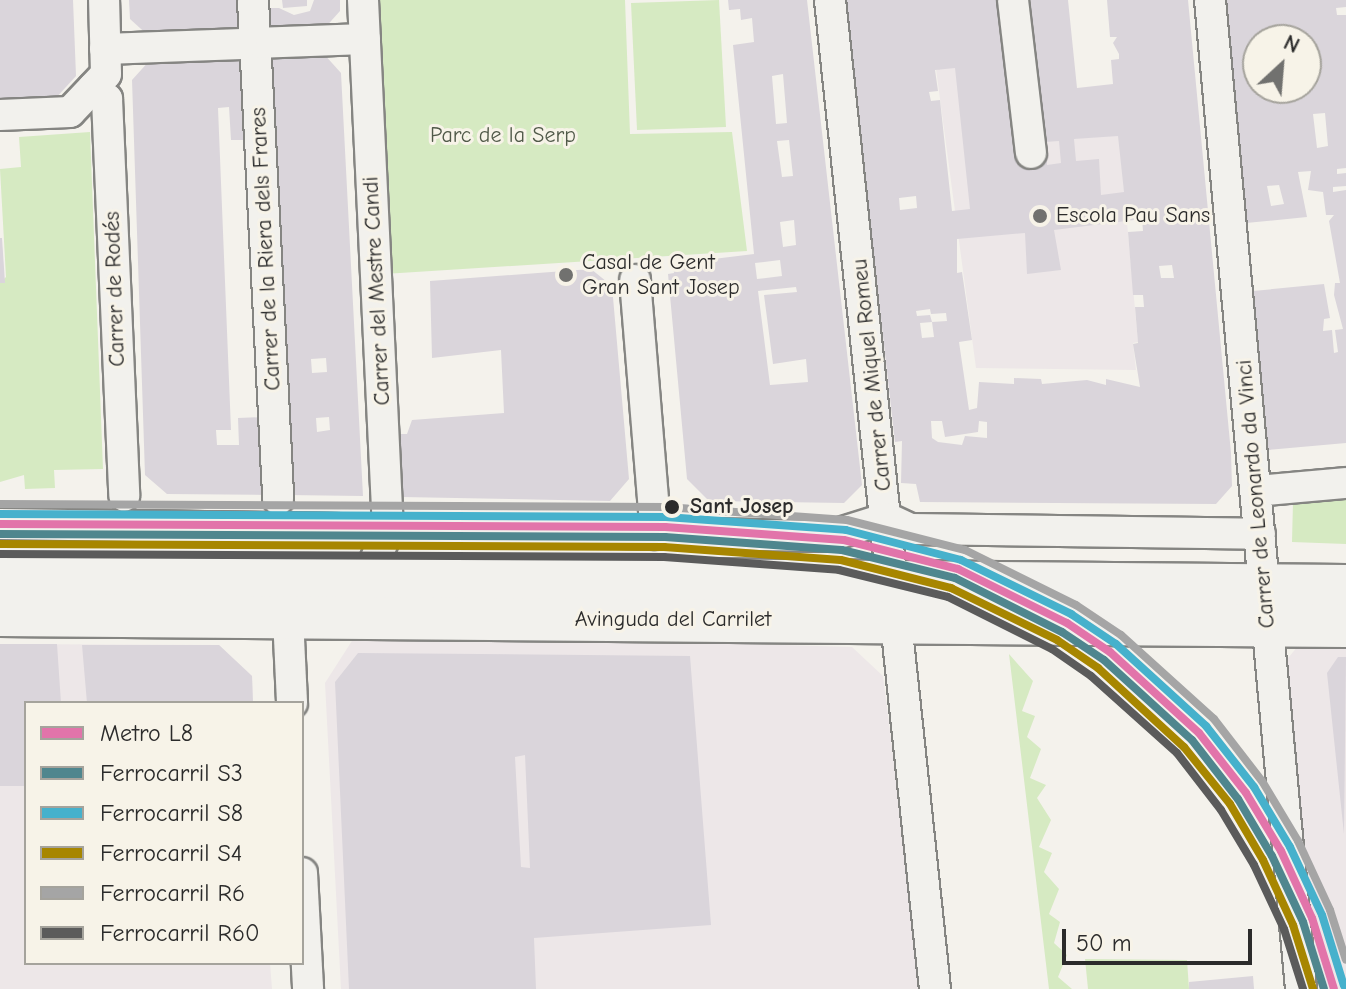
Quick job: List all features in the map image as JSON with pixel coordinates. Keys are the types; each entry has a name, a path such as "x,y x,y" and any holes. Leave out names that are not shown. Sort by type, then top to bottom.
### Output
{"main road":[{"name":"Avinguda del Carrilet","path":"0,574 368,577 894,602"},
{"name":"Avinguda del Carrilet","path":"0,615 288,617 894,602 1266,605 1346,586"},
{"name":"Avinguda del Carrilet","path":"1266,605 1346,626"}],"street":[{"name":"Carrer de Rodés","path":"104,0 101,70 107,99 124,496"},
{"name":"Carrer de la Riera dels Frares","path":"253,0 246,44 278,499"},
{"name":"Carrer del Mestre Candi","path":"363,0 388,530 368,577"},
{"name":"Carrer de Miquel Romeu","path":"830,0 935,989"},
{"path":"1013,0 1031,153"},
{"name":"Carrer de Leonardo da Vinci","path":"1210,0 1301,989"},
{"path":"0,115 70,112 101,70 246,44 365,39"},
{"path":"635,280 656,534"},
{"path":"1267,490 1346,483"},
{"path":"0,524 830,536 887,518 911,529 1260,534"},
{"path":"288,617 292,701"},
{"path":"304,912 308,989"}],"shaded area":[{"name":"Escola Pau Sans","path":"1006,62 1017,158 1046,154 1045,141 1119,135 1138,342 1133,343 1136,370 976,368 936,69"},
{"path":"357,633 852,647 883,676 923,989 341,989 325,683"},
{"path":"0,644 219,645 252,676 253,701 24,701 24,965 270,965 272,989 0,989"},
{"path":"1346,644 1346,989 1312,989 1284,663 1298,646"}],"green space":[{"name":"Parc de la Serp","path":"368,0 625,0 630,134 732,132 747,251 384,274"},
{"path":"719,0 726,127 637,130 631,3"},
{"path":"90,132 103,469 54,470 55,488 25,489 24,475 0,482 0,283 6,277 0,169 21,167 19,137"},
{"path":"1346,495 1346,544 1292,542 1293,502"},
{"path":"1009,654 1033,681 1022,711 1035,716 1027,737 1041,749 1030,778 1046,785 1037,798 1051,820 1039,847 1052,853 1044,872 1059,889 1049,914 1060,922 1054,943 1067,955 1058,977 1072,989 1049,989"},
{"path":"1085,959 1187,960 1189,989 1088,989"}],"building":[{"path":"0,0 73,0 76,76 55,99 0,101"},
{"path":"129,0 244,0 246,33 151,38 130,19"},
{"path":"282,0 307,0 307,6 283,8"},
{"path":"314,0 340,0 340,11 323,30 264,33 263,8 279,8 294,15 310,11"},
{"path":"728,0 807,0 862,485 844,503 709,501 687,479 668,274 674,273 673,264 754,254 733,45 754,42 752,18 741,20 740,9 729,10","holes":["783,74 787,123 776,124 772,76","789,140 793,176 782,177 777,141","794,220 796,245 783,247 780,222","780,260 782,276 757,279 755,263","796,287 797,292 764,295 773,364 806,359 808,382 770,385 758,291"]},
{"path":"845,0 999,0 1016,158 1047,155 1047,165 1061,163 1059,141 1045,142 1029,0 1068,0 1077,88 1113,84 1111,60 1119,59 1119,54 1113,43 1117,37 1110,37 1107,0 1188,0 1232,486 1216,504 920,502 916,484 901,483 902,441 895,442","holes":["955,68 970,209 952,211 940,100 931,101 929,92 938,91 935,70","1118,136 1124,192 1101,195 1099,159 1076,161 1074,139","916,196 917,208 900,210 899,198","1142,219 1143,231 1128,232 1133,295 1143,295 1144,307 1135,307 1138,343 1133,344 1140,387 1106,379 1106,385 1087,380 1042,384 1041,379 1014,378 1014,384 979,382 977,408 969,410 959,342 972,340 962,272 957,273 957,239 1025,233 1027,274 1061,270 1054,230","1172,265 1174,278 1161,278 1159,266","930,309 931,314 946,313 947,321 932,322 930,315 917,316 916,311","932,322 934,337 922,338 920,323","931,421 942,421 945,437 978,432 979,421 987,422 987,438 965,436 962,445 938,442 932,438"]},
{"path":"1226,0 1346,0 1346,7 1336,8 1337,15 1346,15 1346,168 1337,169 1337,174 1346,173 1346,186 1333,187 1333,192 1346,190 1346,443 1268,450 1253,291 1324,284 1330,318 1324,319 1323,331 1332,330 1334,353 1338,352 1335,330 1343,329 1334,295 1335,283 1340,283 1329,221 1334,215 1326,215 1323,192 1308,190 1311,171 1298,172 1307,217 1246,223","holes":["1325,113 1328,146 1317,148 1313,114","1279,185 1284,204 1271,206 1267,186"]},
{"path":"323,53 341,73 363,496 287,495 268,55","holes":["326,358 327,372 312,373 311,359","329,417 330,430 317,432 316,418"]},
{"path":"249,56 253,140 231,140 229,107 218,108 231,430 216,430 217,445 239,445 238,418 266,417 270,495 167,494 145,475 132,80 151,59"},
{"path":"2,238 5,283 0,283"},
{"path":"591,269 612,286 629,479 610,501 402,497 399,434 407,434 412,420 504,413 501,350 432,358 430,281"},
{"path":"0,644 57,644 61,701 24,701 24,786 0,786"},
{"path":"82,645 219,645 252,676 253,701 87,701"},
{"path":"358,653 690,656 711,925 534,938 536,989 349,989 335,682","holes":["525,755 530,868 521,867 515,757"]},
{"path":"1338,657 1346,657 1344,834 1327,673"},
{"path":"1253,976 1254,989 1189,989 1189,982"}],"metro line":[{"name":"L8","path":"0,524 665,527 844,540 958,569 1067,623 1110,652 1199,733 1246,793 1281,851 1312,918 1334,989"}],"rail line":[{"name":"R6","path":"0,504 666,507 847,520 965,550 1076,605 1121,635 1214,719 1262,781 1298,841 1330,910 1346,960"},
{"name":"S8","path":"0,514 666,517 846,530 961,560 1071,614 1116,644 1206,726 1254,787 1290,847 1322,915 1344,986"},
{"name":"S3","path":"0,534 665,537 842,550 955,578 1062,632 1104,660 1192,740 1238,799 1272,856 1303,922 1324,989"},
{"name":"S4","path":"0,544 664,547 841,560 951,588 1057,640 1098,668 1184,747 1230,804 1263,860 1293,925 1313,989"},
{"name":"R60","path":"0,554 664,557 839,570 948,597 1052,649 1091,676 1177,753 1221,810 1254,865 1284,929 1303,989"}],"place":[{"name":"Escola Pau Sans","path":"1040,216"},
{"name":"Casal de Gent Gran Sant Josep","path":"566,275"},
{"name":"Sant Josep","path":"672,507"}]}
